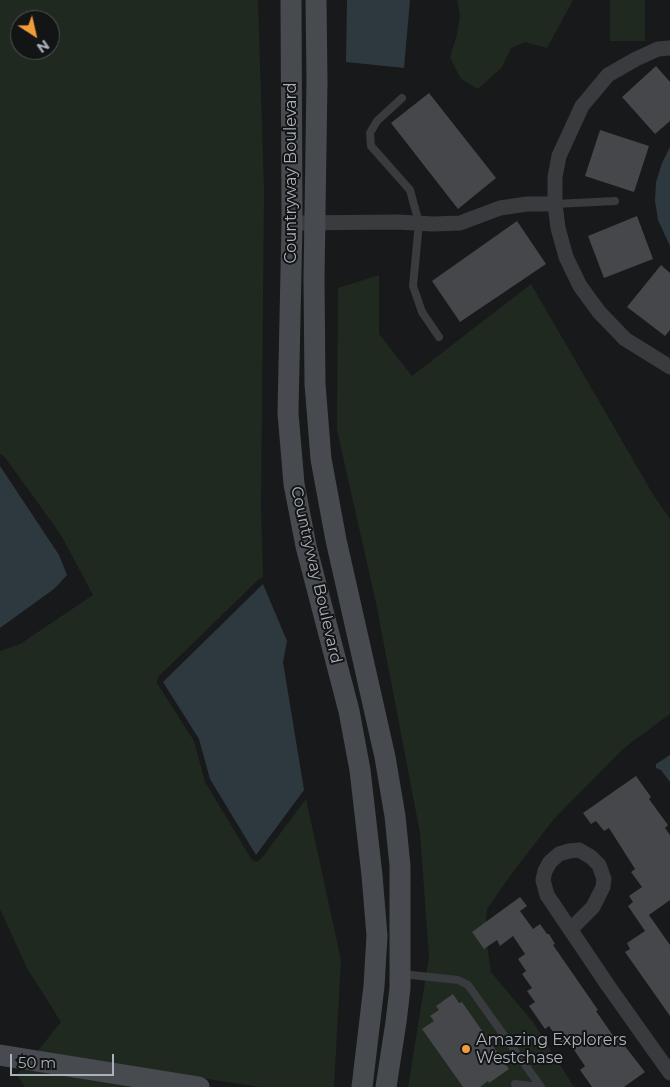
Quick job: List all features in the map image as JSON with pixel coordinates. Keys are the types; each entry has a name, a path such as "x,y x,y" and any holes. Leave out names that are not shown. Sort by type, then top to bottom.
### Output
{"street":[{"name":"Countryway Boulevard","path":"291,0 292,223 288,413 294,484 306,546 349,711 360,770 372,875 377,936 374,986 362,1087"},
{"name":"Countryway Boulevard","path":"316,0 315,384 321,459 336,540 385,758 395,816 400,866 400,974 396,1022 386,1087"},
{"path":"670,48 658,49 636,58 608,75 582,106 560,156 555,177 555,204 558,228 566,257 580,286 599,312 625,339 670,367"},
{"path":"292,223 460,223 500,208 527,204 555,204"},
{"path":"338,670 365,663"},
{"path":"571,929 593,907 604,886 604,879 599,865 591,857 579,850 559,854 550,862 543,880 547,895 670,1073"},
{"path":"0,1055 199,1087"}],"lane":[{"path":"402,98 377,121 370,133 371,146 410,190 420,224 413,286 422,312 439,337"},
{"path":"555,204 615,201"},
{"path":"400,974 458,980 468,985 540,1087"},
{"path":"515,1084 540,1087"}],"shaded area":[{"path":"0,0 258,0 264,191 261,507 263,577 158,677 157,683 194,741 205,782 252,860 256,862 261,859 306,799 341,960 334,1087 260,1087 36,1053 61,1022 27,968 0,909 0,651 20,644 93,595 61,535 4,456 0,454"},
{"path":"347,0 410,0 404,68 346,62"},
{"path":"457,0 573,0 547,48 525,42 511,48 502,67 478,89 461,79 450,57 457,35 460,15"},
{"path":"610,0 645,0 645,41 610,41"},
{"path":"670,147 670,246 658,220 655,201 656,182"},
{"path":"379,275 379,334 412,376 531,284 654,496 670,519 670,714 624,748 554,819 487,909 485,932 491,972 533,1022 574,1087 408,1087 429,957 420,833 376,603 337,430 338,288"},
{"path":"0,466 59,555 67,575 54,589 0,628"},
{"path":"263,584 287,641 283,662 304,790 256,855 210,779 199,739 163,682"},
{"path":"670,755 670,782 661,770 656,768 656,764"},
{"path":"24,1066 160,1087 25,1087 17,1075"}],"building":[{"path":"656,66 670,82 670,121 655,134 622,97"},
{"path":"429,93 496,178 458,209 391,123"},
{"path":"600,130 649,146 634,192 585,176"},
{"path":"637,216 653,259 604,278 588,236"},
{"path":"517,221 546,264 460,322 432,281"},
{"path":"661,265 670,273 670,330 665,336 627,307"},
{"path":"636,776 651,797 649,799 668,825 665,828 670,835 670,900 649,915 670,945 670,1016 625,952 630,949 627,943 645,931 628,906 633,902 629,896 642,887 631,872 635,869 609,828 604,831 596,821 591,824 583,813"},
{"path":"520,897 527,906 520,911 533,929 540,924 549,934 555,944 553,945 598,1010 596,1011 614,1037 617,1036 645,1072 624,1087 592,1087 580,1070 585,1066 572,1047 566,1041 562,1045 549,1026 545,1029 529,1006 535,1002 527,991 532,988 522,974 526,971 518,959 525,954 513,936 500,946 497,940 484,949 472,932"},
{"name":"Amazing Explorers Westchase","path":"453,994 459,1003 462,1002 509,1069 480,1087 463,1087 422,1029 434,1021 430,1016 439,1010 436,1006"}],"place":[{"name":"Amazing Explorers Westchase","path":"466,1049"}]}
